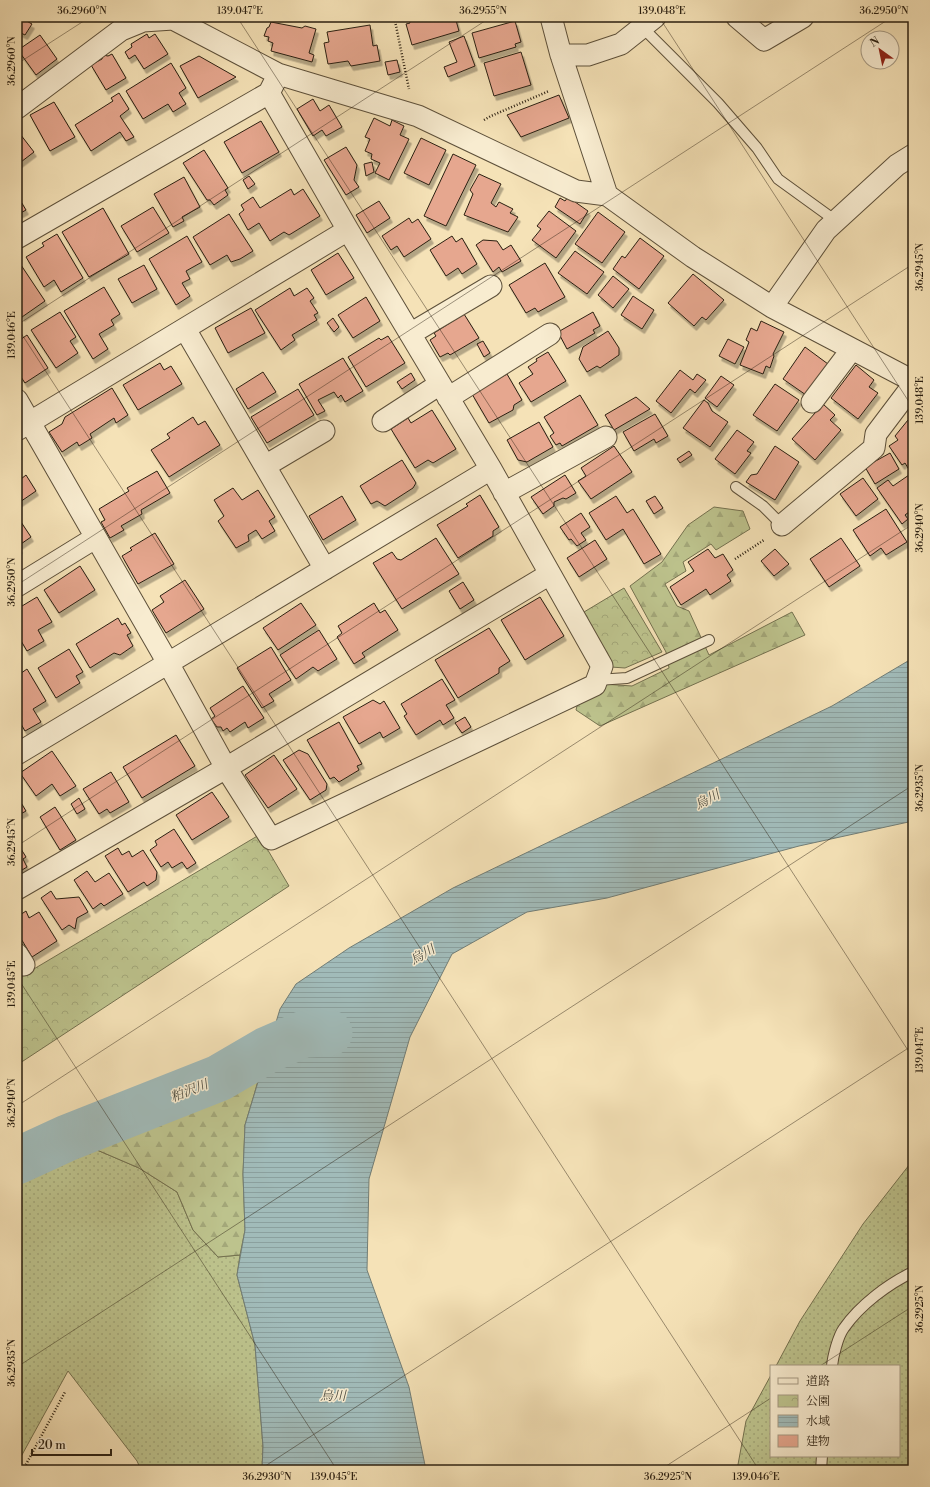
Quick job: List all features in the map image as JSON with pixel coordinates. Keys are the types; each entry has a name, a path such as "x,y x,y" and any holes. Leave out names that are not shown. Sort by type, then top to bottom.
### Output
{"street":[{"path":"551,17 561,55 607,195"},
{"path":"737,17 764,40 803,17"},
{"path":"17,108 121,30 143,21 173,20 278,74 415,115 576,191 607,195 693,257 772,307 913,381"},
{"path":"561,55 588,55 621,44 648,22"},
{"path":"17,238 269,93 278,74"},
{"path":"17,400 24,426 95,538 168,663 226,768 271,839 595,685 602,666 491,469 348,230 269,93"},
{"path":"772,307 826,230 897,165 913,155"},
{"path":"24,426 348,230"},
{"path":"410,334 491,286"},
{"path":"185,328 325,569"},
{"path":"383,421 444,391 550,334"},
{"path":"812,402 852,349"},
{"path":"782,524 874,448 876,434 913,385"},
{"path":"265,466 324,431"},
{"path":"504,493 606,437"},
{"path":"17,754 491,469"},
{"path":"17,586 95,538"},
{"path":"17,889 226,768 550,574"}],"lane":[{"path":"648,22 756,148 778,179 836,221"},
{"path":"736,488 763,506 782,524"},
{"path":"597,680 627,678 709,640"},
{"path":"832,1365 843,1329 870,1299 913,1272"},
{"path":"821,1470 822,1457"}],"path":[{"path":"395,21 415,115"},
{"path":"460,136 491,116 570,82"},
{"path":"735,560 777,531 782,524"},
{"path":"23,1470 65,1392"}],"green space":[{"path":"714,507 743,511 750,529 716,550 711,544 683,562 686,571 665,584 677,606 689,611 709,655 792,612 805,635 600,726 576,710 578,702 603,684 632,686 669,668 666,652 630,586 662,562 688,525"},
{"path":"624,588 662,652 625,668 611,667 584,612"},
{"path":"259,835 289,886 17,1065 17,979"},
{"path":"263,1063 245,1125 243,1174 245,1230 240,1255 218,1257 193,1230 177,1192 139,1168 83,1144 147,1113"},
{"path":"83,1144 139,1168 177,1192 193,1230 218,1257 240,1255 237,1275 255,1345 263,1446 262,1470 141,1470 137,1461 68,1371 17,1464 17,1182"},
{"path":"913,1160 913,1470 737,1470 746,1421 770,1377 770,1457 900,1457 900,1365 777,1365 800,1321 863,1224"}],"water":[{"name":"烏川","path":"913,658 913,821 799,846 607,898 527,912 452,954 410,1037 369,1179 367,1270 409,1387 426,1470 262,1470 263,1446 255,1345 237,1275 245,1230 243,1174 245,1125 280,1009 296,984 349,948 453,888 832,706"}],"building":[{"path":"408,17 455,17 459,31 412,45 406,24 410,23"},
{"path":"21,18 32,24 25,35 17,31 17,25"},
{"path":"515,21 521,42 515,44 516,47 479,58 472,33"},
{"path":"271,22 302,28 305,26 316,29 309,53 314,55 312,62 271,51 273,43 268,41 269,37 264,36"},
{"path":"370,25 373,46 377,45 380,61 351,66 348,61 328,64 324,43 329,42 327,32"},
{"path":"147,34 149,38 155,34 168,54 144,69 135,55 129,59 125,52 132,47 131,44"},
{"path":"40,35 57,59 36,75 18,50"},
{"path":"464,36 475,66 448,77 444,67 457,62 449,42"},
{"path":"521,52 531,85 494,96 484,63"},
{"path":"112,54 126,78 106,90 91,65 102,59 103,55 108,56"},
{"path":"199,56 236,77 198,98 180,66"},
{"path":"397,60 400,72 388,75 385,62"},
{"path":"171,63 186,88 179,93 186,104 173,112 168,104 143,119 126,91"},
{"path":"119,93 129,109 120,116 134,137 126,141 120,132 91,151 75,125 113,101 111,98"},
{"path":"559,95 569,118 521,137 507,115"},
{"path":"313,99 320,111 329,105 342,127 326,136 322,130 313,136 297,109"},
{"path":"54,102 75,137 50,151 30,115"},
{"path":"374,118 390,126 392,120 404,126 400,135 409,139 389,180 375,173 380,163 371,159 372,154 365,151 370,139 365,137"},
{"path":"261,121 279,152 242,173 224,142"},
{"path":"17,130 34,152 17,165"},
{"path":"421,138 446,150 429,185 404,173"},
{"path":"346,147 357,165 354,180 359,187 346,195 324,160"},
{"path":"204,150 228,188 225,190 228,195 214,205 210,200 207,200 183,163"},
{"path":"453,154 476,165 446,226 424,216"},
{"path":"372,162 374,172 366,176 364,164"},
{"path":"479,174 501,184 491,203 496,207 499,202 513,209 510,213 518,217 508,232 464,215 473,194 470,190"},
{"path":"249,176 255,184 248,189 243,180"},
{"path":"184,177 200,207 182,217 184,221 173,227 154,194"},
{"path":"291,189 294,195 303,189 320,216 289,235 284,232 270,241 259,223 248,230 239,214 244,210 241,205 253,197 260,208"},
{"path":"17,195 26,210 17,215"},
{"path":"568,197 588,211 580,224 555,207 560,198 565,201"},
{"path":"379,201 390,218 367,233 356,215"},
{"path":"153,207 169,233 137,252 121,226"},
{"path":"103,208 129,254 89,277 62,232"},
{"path":"549,211 576,231 556,258 532,240 541,229 537,226"},
{"path":"598,212 625,232 602,263 575,244"},
{"path":"229,214 253,251 240,259 231,262 227,255 210,265 193,237"},
{"path":"409,218 412,223 418,219 431,239 404,257 397,246 391,250 382,236"},
{"path":"57,234 83,278 61,292 54,280 44,287 26,257 44,246 42,243"},
{"path":"187,236 202,262 186,271 190,279 182,283 190,296 176,305 149,259"},
{"path":"452,236 456,242 462,238 477,264 462,274 458,268 446,276 430,250"},
{"path":"640,238 664,256 639,289 613,269 622,256 625,258"},
{"path":"483,240 497,241 503,250 511,245 521,261 502,272 499,267 493,272 476,245"},
{"path":"575,251 604,272 587,294 558,273"},
{"path":"338,253 354,278 326,295 311,270"},
{"path":"19,262 45,301 22,317 17,308 17,264"},
{"path":"545,263 565,297 538,312 535,308 526,313 509,285"},
{"path":"144,265 157,289 132,303 118,279"},
{"path":"693,274 724,300 706,320 702,317 694,326 668,303"},
{"path":"613,276 629,289 613,308 598,295"},
{"path":"104,287 120,314 111,320 114,325 99,334 108,349 93,359 64,311"},
{"path":"290,288 294,296 307,288 314,298 310,301 318,313 314,315 317,320 292,335 295,340 281,350 255,310"},
{"path":"633,296 654,310 642,329 621,315"},
{"path":"366,297 380,321 353,338 338,315"},
{"path":"251,308 265,333 228,353 215,328"},
{"path":"60,312 76,337 70,341 78,353 56,368 31,330"},
{"path":"593,312 600,326 593,330 595,333 567,349 558,332"},
{"path":"464,314 479,338 450,355 448,353 440,357 430,340 436,336 434,333"},
{"path":"333,318 339,327 334,332 327,323"},
{"path":"761,321 784,332 773,354 774,356 770,368 766,366 763,374 740,365 749,342 746,340 751,328 757,331"},
{"path":"608,331 619,348 619,355 600,368 597,366 587,372 579,359 583,347"},
{"path":"27,335 48,368 25,383 17,371 17,342"},
{"path":"388,336 405,363 366,387 348,357 379,338 381,340"},
{"path":"728,339 744,347 735,364 719,356"},
{"path":"483,341 490,353 484,357 477,344"},
{"path":"805,347 828,364 806,395 783,379"},
{"path":"548,352 566,381 531,402 519,383 533,374 528,367 537,361 536,359"},
{"path":"343,358 363,391 345,402 341,395 338,398 334,392 318,400 325,411 317,415 299,384"},
{"path":"160,363 164,370 171,366 182,384 138,410 123,385"},
{"path":"856,365 874,380 869,387 878,393 858,419 831,398"},
{"path":"680,370 693,380 697,374 706,380 695,393 690,389 671,413 656,401"},
{"path":"263,372 276,392 248,409 236,389"},
{"path":"411,373 415,380 402,389 397,382"},
{"path":"507,374 522,400 514,405 513,410 489,423 472,394"},
{"path":"721,376 734,385 717,407 705,398"},
{"path":"775,384 799,400 777,431 753,415"},
{"path":"112,388 128,415 116,423 114,418 90,434 92,438 79,446 77,442 62,452 49,432 62,424 65,417"},
{"path":"298,389 314,415 267,443 251,417"},
{"path":"580,395 598,425 562,446 560,443 556,445 550,436 554,433 544,417"},
{"path":"636,397 650,409 614,430 605,415"},
{"path":"704,400 708,403 712,411 728,422 710,447 683,428"},
{"path":"823,404 835,415 830,420 841,430 815,460 792,439"},
{"path":"432,410 456,449 433,463 428,460 415,468 391,429 408,418 411,423"},
{"path":"655,414 668,436 656,443 654,439 634,451 623,432"},
{"path":"193,417 198,425 205,421 220,445 169,477 151,450 170,438 167,434"},
{"path":"908,420 911,424 913,423 913,465 908,468 905,463 902,465 889,446 898,440 895,436"},
{"path":"539,422 553,447 527,462 518,460 507,440"},
{"path":"737,430 754,442 747,451 751,453 735,474 715,459"},
{"path":"614,446 632,472 591,499 578,481 586,476 581,468"},
{"path":"775,446 799,462 775,500 746,482 751,475 757,474"},
{"path":"689,451 692,455 680,463 677,459"},
{"path":"890,453 899,469 875,484 865,467"},
{"path":"402,460 416,483 413,488 385,506 377,501 371,504 360,486"},
{"path":"157,471 170,493 141,510 142,514 121,526 124,530 110,538 101,522 105,520 99,509 129,491 127,488"},
{"path":"17,473 21,479 26,475 36,491 17,504"},
{"path":"565,475 576,493 566,499 563,498 554,502 554,506 543,514 531,497"},
{"path":"909,475 913,480 913,509 905,515 908,519 902,524 877,488 888,480 893,486"},
{"path":"863,478 878,499 856,516 840,494"},
{"path":"233,488 242,500 258,490 275,517 269,521 275,531 262,539 256,530 248,535 249,541 236,548 218,521 224,516 214,500"},
{"path":"480,495 499,527 493,531 493,536 458,558 437,525 468,506 466,504"},
{"path":"342,496 356,520 323,540 309,516"},
{"path":"616,496 627,513 633,509 661,554 644,564 623,529 606,540 589,513"},
{"path":"655,496 663,508 654,514 646,501"},
{"path":"886,509 907,542 886,555 881,548 870,556 853,530"},
{"path":"581,513 590,527 581,533 586,540 577,546 571,539 569,540 560,527"},
{"path":"17,516 31,537 18,546 20,549 17,551"},
{"path":"155,533 174,564 138,584 122,556 132,550 130,548"},
{"path":"436,538 459,574 402,609 373,563 392,552 397,559 401,560"},
{"path":"841,538 860,566 829,587 810,559"},
{"path":"595,540 607,559 579,577 567,558"},
{"path":"708,549 715,558 723,554 733,570 727,575 731,581 710,595 706,589 681,605 670,587 694,571 688,562"},
{"path":"775,549 789,564 774,576 761,561"},
{"path":"80,566 95,590 59,613 44,590"},
{"path":"185,580 204,609 166,633 152,610 164,602 160,596"},
{"path":"463,582 474,600 460,609 449,591"},
{"path":"37,597 52,622 38,630 44,641 27,651 17,634 17,609"},
{"path":"540,597 564,636 525,660 501,620"},
{"path":"301,603 316,625 278,650 263,628"},
{"path":"374,603 380,613 385,610 398,630 362,653 365,657 354,664 337,637 342,633 338,626"},
{"path":"118,618 122,625 125,623 131,633 127,635 133,646 120,655 114,653 90,668 76,644"},
{"path":"489,628 510,661 499,668 499,673 458,698 435,660"},
{"path":"319,630 337,659 318,671 313,667 296,679 280,655"},
{"path":"271,647 291,680 269,694 274,701 262,708 237,668"},
{"path":"69,649 83,672 76,676 80,683 56,698 38,668"},
{"path":"27,669 46,701 33,709 41,722 25,731 17,717 17,676"},
{"path":"442,679 455,700 446,705 454,718 443,725 440,720 416,735 404,716 407,714 401,704"},
{"path":"243,686 264,718 248,728 245,722 230,732 227,728 223,731 221,727 217,727 211,719 215,716 210,708"},
{"path":"373,700 380,704 384,701 400,728 383,738 380,732 359,744 343,717"},
{"path":"465,717 471,727 462,733 455,723"},
{"path":"339,722 362,764 357,766 359,770 339,782 334,777 330,779 307,740"},
{"path":"176,735 195,766 142,798 123,767"},
{"path":"299,750 308,754 327,784 326,790 310,800 283,760"},
{"path":"52,751 76,786 60,796 52,784 36,796 20,773"},
{"path":"274,755 297,789 268,808 245,775"},
{"path":"111,772 129,802 110,813 107,809 99,814 83,789"},
{"path":"212,792 229,817 192,840 176,815"},
{"path":"17,796 26,811 17,816"},
{"path":"79,798 85,809 77,814 71,804"},
{"path":"55,807 76,840 60,850 40,817"},
{"path":"174,829 196,863 187,869 182,862 172,868 168,862 161,867 150,850 157,845 155,841"},
{"path":"118,848 122,855 129,851 132,857 143,850 157,872 156,880 147,886 144,882 128,892 105,856"},
{"path":"21,849 26,857 23,859 27,867 17,873 17,851"},
{"path":"87,871 95,882 109,873 123,894 104,906 101,903 93,909 74,880"},
{"path":"51,891 56,899 79,897 88,912 77,918 75,929 69,925 62,930 41,898"},
{"path":"26,911 29,918 39,912 57,941 32,957 17,932 17,917"}],"waterway":[{"name":"粕沢川","path":"17,1161 67,1138 219,1078 267,1050 304,1034 329,1033"}]}
